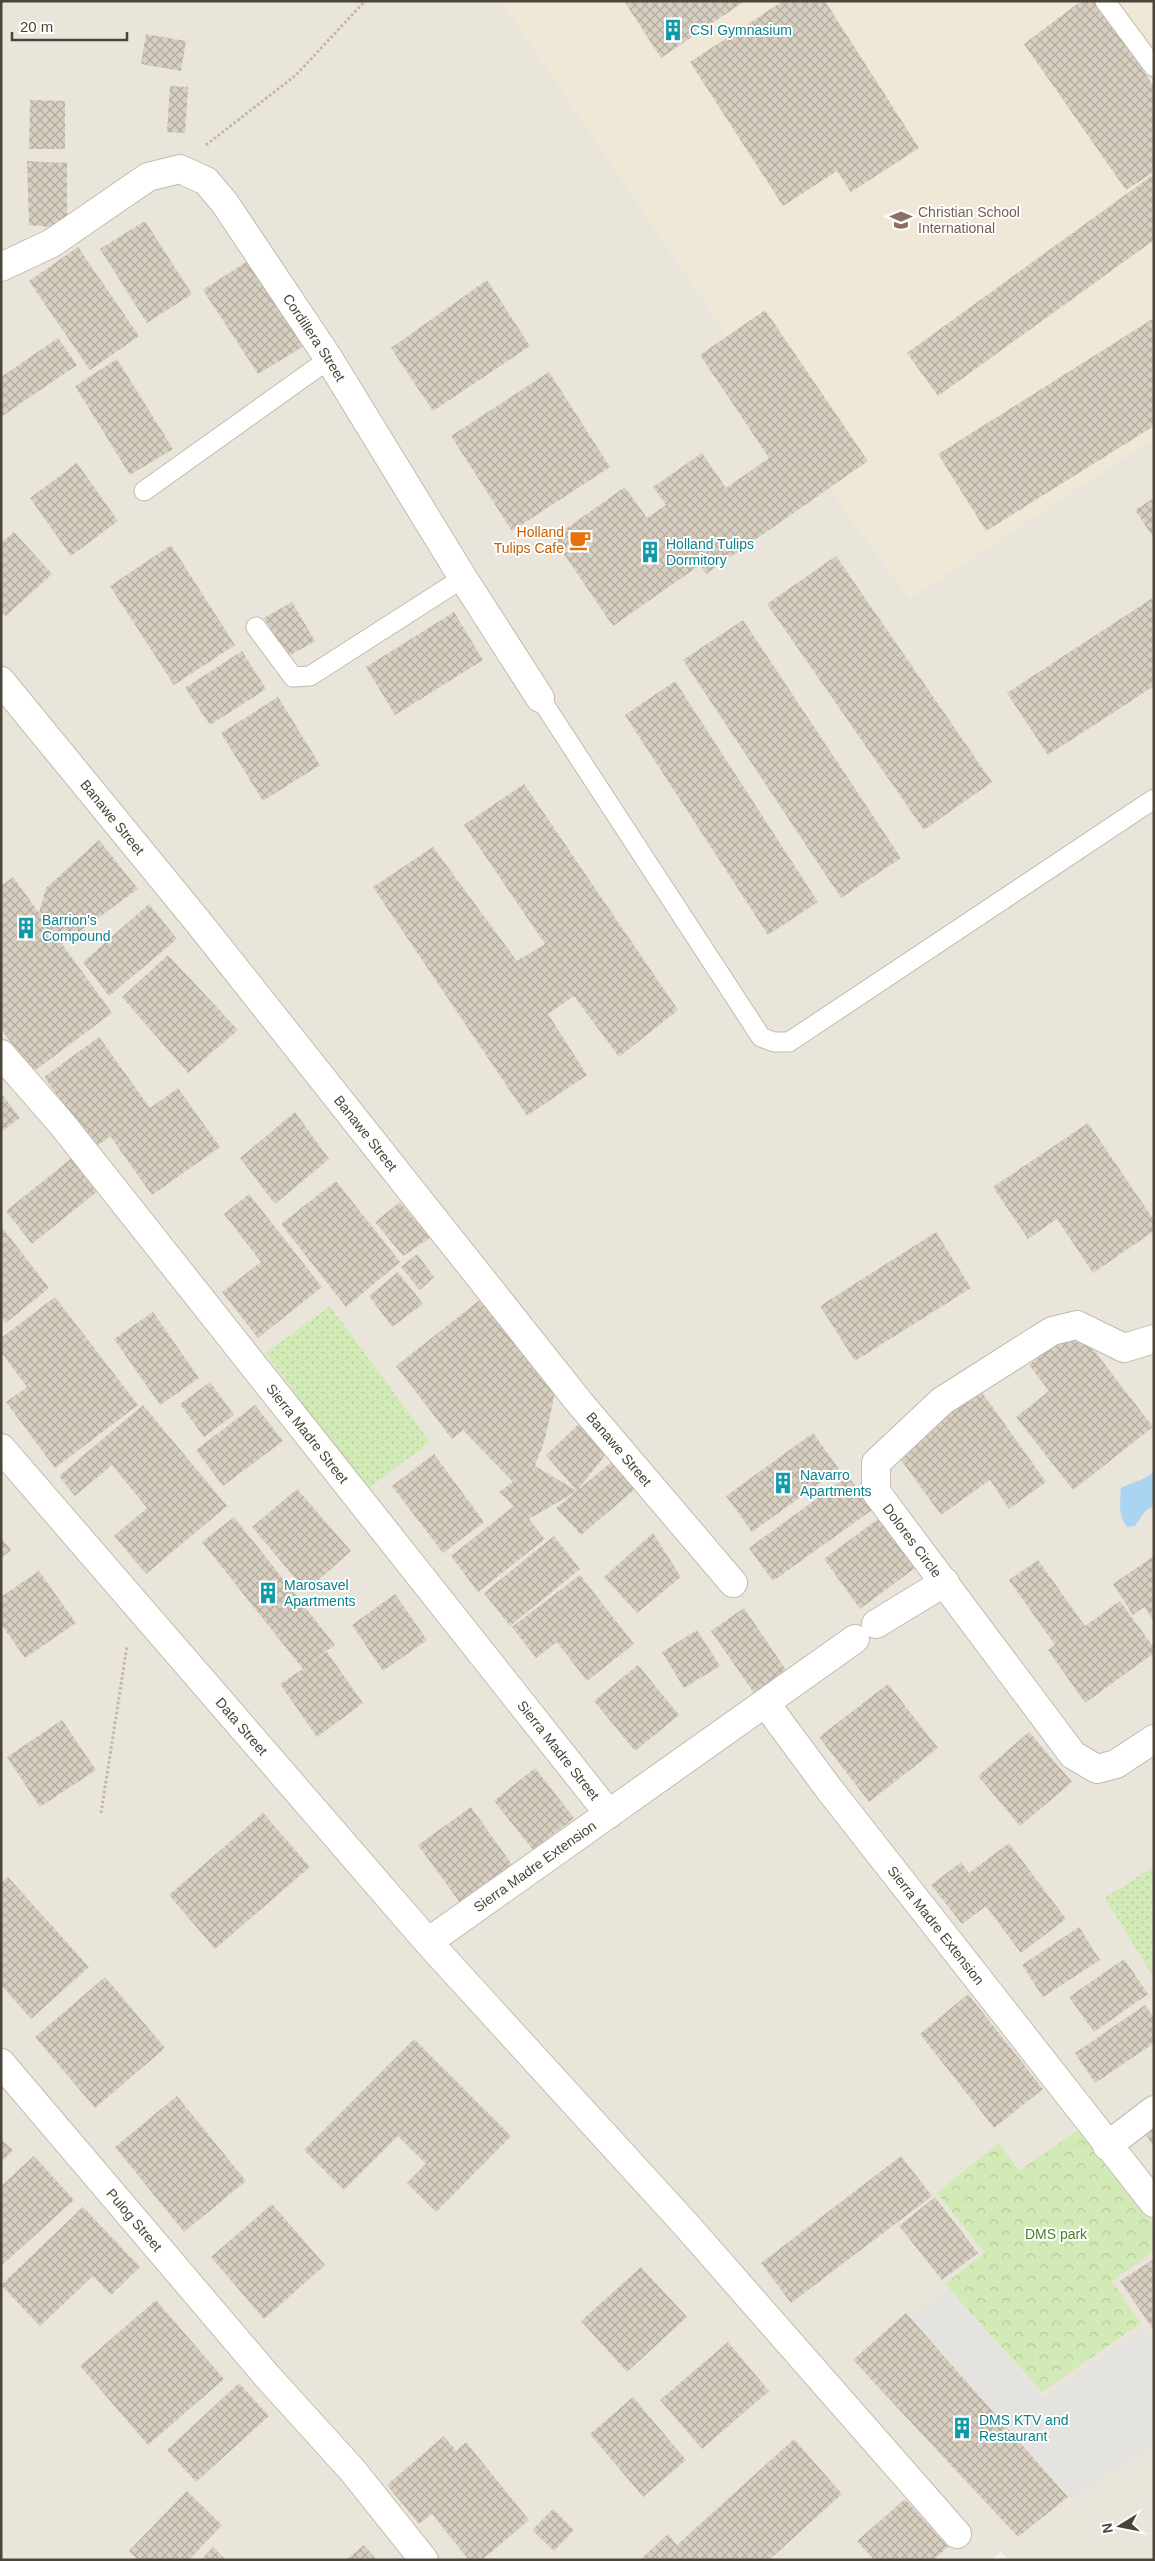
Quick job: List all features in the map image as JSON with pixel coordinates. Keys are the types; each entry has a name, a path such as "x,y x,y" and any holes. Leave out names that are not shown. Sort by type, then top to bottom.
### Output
{"street":[{"path":"1,267 52,243 148,177 180,169"},
{"name":"Cordillera Street","path":"180,169 206,181 224,202 329,359 463,578 540,698"},
{"name":"Banawe Street","path":"1,681 211,938 579,1402 733,1583"},
{"name":"Sierra Madre Street","path":"1,1054 68,1132 609,1814"},
{"name":"Dolores Circle","path":"1154,1339 1150,1342 1124,1348 1077,1325 1052,1331 942,1401 876,1463 876,1492 1073,1755 1097,1769 1116,1764 1154,1739"},
{"name":"Data Street","path":"1,1448 428,1942 695,2235 957,2534"},
{"name":"Sierra Madre Extension","path":"428,1942 866,1632 945,1582"},
{"name":"Sierra Madre Extension","path":"766,1704 829,1790 1154,2204"},
{"name":"Pulog Street","path":"1,2063 267,2376 352,2471 424,2560"},
{"path":"1107,2146 1154,2110"}],"lane":[{"path":"1104,1 1154,67"},
{"path":"144,491 329,359"},
{"path":"256,627 293,677 302,678 310,676 463,578"},
{"path":"540,698 761,1037 774,1042 788,1042 1154,799"}],"path":[{"path":"180,169 216,135 296,75 365,1"},
{"path":"101,1813 128,1636 131,1598"}],"shaded area":[{"path":"1,1 502,1 837,499 910,598 1154,438 1154,2558 1151,2560 1009,2560 1001,2552 991,2560 1,2560"},
{"name":"Christian School International","path":"502,1 1154,1 1154,438 910,598 837,499"},
{"path":"949,2288 1043,2398 1144,2327 1154,2341 1154,2443 1073,2499 910,2317"}],"green space":[{"path":"330,1306 430,1442 366,1490 266,1353"},
{"path":"1154,1866 1154,1978 1105,1898"},
{"name":"DMS park","path":"1078,2130 1154,2223 1154,2252 1112,2281 1141,2323 1042,2392 945,2284 985,2253 937,2193 999,2143 1019,2171"}],"water":[{"path":"1154,1471 1154,1506 1146,1510 1135,1526 1127,1527 1121,1514 1121,1488 1147,1477"}],"building":[{"name":"CSI Gymnasium","path":"624,1 745,1 661,58"},
{"path":"783,1 825,1 919,148 851,192 837,171 783,206 690,62"},
{"path":"1081,1 1097,1 1154,87 1154,172 1126,190 1024,44"},
{"path":"146,34 186,41 181,71 141,64"},
{"path":"170,86 188,87 185,133 167,132"},
{"path":"30,100 65,101 65,149 29,149"},
{"path":"27,161 67,163 67,216 51,227 29,225"},
{"path":"1154,174 1154,240 938,396 907,353"},
{"path":"145,221 192,294 147,323 100,249"},
{"path":"78,247 139,336 90,370 29,281"},
{"path":"249,260 304,346 258,374 203,290"},
{"path":"487,280 530,346 433,411 391,348"},
{"path":"765,310 868,461 706,574 700,565 613,626 553,538 625,487 647,518 666,505 653,487 702,453 726,488 769,458 700,355"},
{"path":"1154,318 1154,426 986,531 938,454"},
{"path":"58,338 77,365 1,417 1,377"},
{"path":"117,359 173,449 130,475 75,386"},
{"path":"549,372 610,467 512,531 451,436"},
{"path":"77,463 118,521 71,556 30,498"},
{"path":"1154,498 1154,538 1135,510"},
{"path":"14,532 52,574 6,616 1,611 1,543"},
{"path":"171,545 235,645 174,685 110,586"},
{"path":"836,556 992,782 924,830 767,604"},
{"path":"1154,597 1154,686 1048,755 1007,693"},
{"path":"292,602 315,641 287,657 264,618"},
{"path":"454,612 483,660 395,715 366,667"},
{"path":"743,620 901,858 841,898 683,660"},
{"path":"242,651 266,689 210,725 185,688"},
{"path":"675,681 818,902 768,935 625,715"},
{"path":"278,697 320,765 263,801 221,733"},
{"path":"524,784 678,1010 619,1057 574,996 548,1014 587,1075 527,1116 373,887 433,847 517,961 545,944 464,825"},
{"path":"99,840 138,889 62,944 112,1013 33,1072 1,1029 1,886 13,877 39,913 46,888"},
{"path":"149,904 177,939 109,996 83,962"},
{"path":"168,955 238,1030 188,1073 122,997"},
{"path":"99,1037 150,1108 178,1088 220,1147 152,1195 110,1136 95,1148 44,1077"},
{"path":"1,1093 20,1118 1,1132"},
{"path":"295,1112 329,1159 275,1204 240,1158"},
{"path":"1088,1123 1154,1220 1154,1231 1093,1273 1057,1219 1028,1239 993,1187"},
{"path":"73,1157 99,1190 32,1244 6,1211"},
{"path":"336,1181 400,1262 346,1307 281,1224"},
{"path":"249,1194 322,1287 258,1338 222,1292 261,1262 224,1214"},
{"path":"400,1202 430,1238 403,1256 375,1222"},
{"path":"1,1226 49,1288 6,1323 1,1317"},
{"path":"936,1232 971,1288 855,1361 820,1306"},
{"path":"417,1254 434,1277 420,1290 401,1267"},
{"path":"398,1272 423,1304 392,1327 369,1296"},
{"path":"55,1297 138,1405 55,1468 6,1402 27,1387 1,1352 1,1338"},
{"path":"481,1299 557,1383 545,1439 535,1466 577,1491 529,1519 545,1539 478,1592 451,1556 514,1506 499,1492 513,1482 463,1430 452,1439 396,1366"},
{"path":"153,1312 199,1378 160,1405 114,1339"},
{"path":"1076,1327 1153,1427 1073,1490 1016,1417 1049,1391 1029,1365"},
{"path":"210,1382 234,1415 204,1437 180,1404"},
{"path":"981,1391 1046,1482 1009,1509 990,1480 941,1515 896,1453"},
{"path":"143,1405 227,1506 146,1574 114,1536 147,1508 112,1465 75,1496 59,1476"},
{"path":"255,1405 283,1441 223,1486 196,1450"},
{"path":"581,1422 606,1454 577,1491 546,1455"},
{"name":"Navarro Apartments","path":"813,1433 839,1469 752,1532 726,1496"},
{"path":"434,1454 484,1522 443,1553 392,1486"},
{"path":"619,1456 640,1485 581,1535 556,1508"},
{"path":"848,1476 872,1510 773,1581 749,1548"},
{"path":"297,1489 351,1551 306,1591 252,1527"},
{"name":"Marosavel Apartments","path":"234,1517 335,1645 313,1661 327,1652 363,1703 317,1737 280,1684 303,1669 202,1542"},
{"path":"878,1519 915,1568 860,1609 824,1559"},
{"path":"653,1533 681,1577 637,1613 604,1577"},
{"path":"554,1536 580,1569 510,1626 484,1593"},
{"path":"1,1538 11,1550 1,1558"},
{"path":"1154,1556 1154,1621 1144,1607 1133,1615 1113,1584"},
{"path":"1038,1560 1085,1626 1120,1601 1154,1648 1154,1653 1085,1703 1048,1650 1055,1645 1009,1580"},
{"path":"39,1571 76,1623 25,1658 1,1624 1,1597"},
{"path":"580,1575 634,1644 587,1681 557,1642 536,1658 512,1627"},
{"path":"395,1594 427,1640 383,1671 352,1625"},
{"path":"744,1608 786,1670 754,1693 711,1631"},
{"path":"697,1630 720,1666 684,1688 662,1652"},
{"path":"638,1665 679,1715 635,1751 594,1701"},
{"path":"888,1684 938,1748 869,1802 819,1737"},
{"path":"62,1720 96,1770 40,1807 7,1757"},
{"path":"1029,1732 1072,1782 1020,1826 978,1776"},
{"path":"535,1768 574,1818 533,1850 494,1801"},
{"path":"471,1807 515,1869 463,1907 418,1845"},
{"path":"263,1813 310,1867 215,1949 169,1895"},
{"path":"1009,1843 1066,1919 1021,1953 986,1906 962,1924 931,1885 961,1862 969,1873"},
{"path":"8,1877 89,1967 31,2019 1,1985 1,1882"},
{"path":"1079,1927 1100,1960 1043,1997 1022,1965"},
{"path":"1124,1959 1148,1994 1094,2032 1069,1997"},
{"path":"105,1977 165,2048 95,2108 35,2037"},
{"path":"968,1994 1043,2089 994,2128 920,2034"},
{"path":"1145,2005 1154,2018 1154,2043 1095,2083 1075,2053"},
{"path":"414,2039 511,2136 436,2212 407,2183 426,2164 398,2136 344,2190 304,2150"},
{"path":"177,2096 246,2181 184,2232 115,2147"},
{"path":"1154,2127 1154,2146 1145,2134"},
{"path":"1,2139 13,2150 1,2163"},
{"path":"34,2156 74,2200 1,2266 1,2186"},
{"path":"901,2156 932,2196 791,2303 761,2263"},
{"path":"935,2197 978,2253 942,2280 899,2226"},
{"path":"272,2204 325,2265 264,2319 211,2257"},
{"path":"83,2207 140,2267 111,2295 93,2276 40,2326 1,2285"},
{"path":"1154,2259 1154,2331 1120,2281"},
{"path":"641,2267 687,2317 627,2372 581,2321"},
{"path":"156,2300 224,2379 148,2445 80,2366"},
{"name":"DMS KTV and Restaurant","path":"906,2313 1068,2497 1018,2537 853,2360"},
{"path":"728,2342 769,2391 702,2449 660,2400"},
{"path":"239,2383 269,2416 196,2482 167,2450"},
{"path":"633,2397 686,2460 643,2497 590,2434"},
{"path":"444,2436 456,2451 466,2442 529,2520 482,2560 469,2560 432,2514 419,2524 387,2485"},
{"path":"794,2439 842,2494 769,2560 640,2560 668,2534 677,2545"},
{"path":"187,2491 222,2525 189,2560 138,2560 129,2551"},
{"path":"905,2499 948,2547 933,2560 874,2560 857,2541"},
{"path":"553,2509 574,2530 554,2551 532,2530"},
{"path":"364,2545 377,2560 346,2560"},
{"path":"213,2547 226,2560 201,2560"}],"place":[{"name":"CSI Gymnasium","path":"673,30"},
{"name":"Christian School International","path":"901,220"},
{"name":"Holland Tulips Cafe","path":"580,540"},
{"name":"Holland Tulips Dormitory","path":"650,552"},
{"name":"Barrion's Compound","path":"26,928"},
{"name":"Navarro Apartments","path":"783,1483"},
{"name":"Marosavel Apartments","path":"268,1593"},
{"name":"DMS KTV and Restaurant","path":"962,2428"}]}
